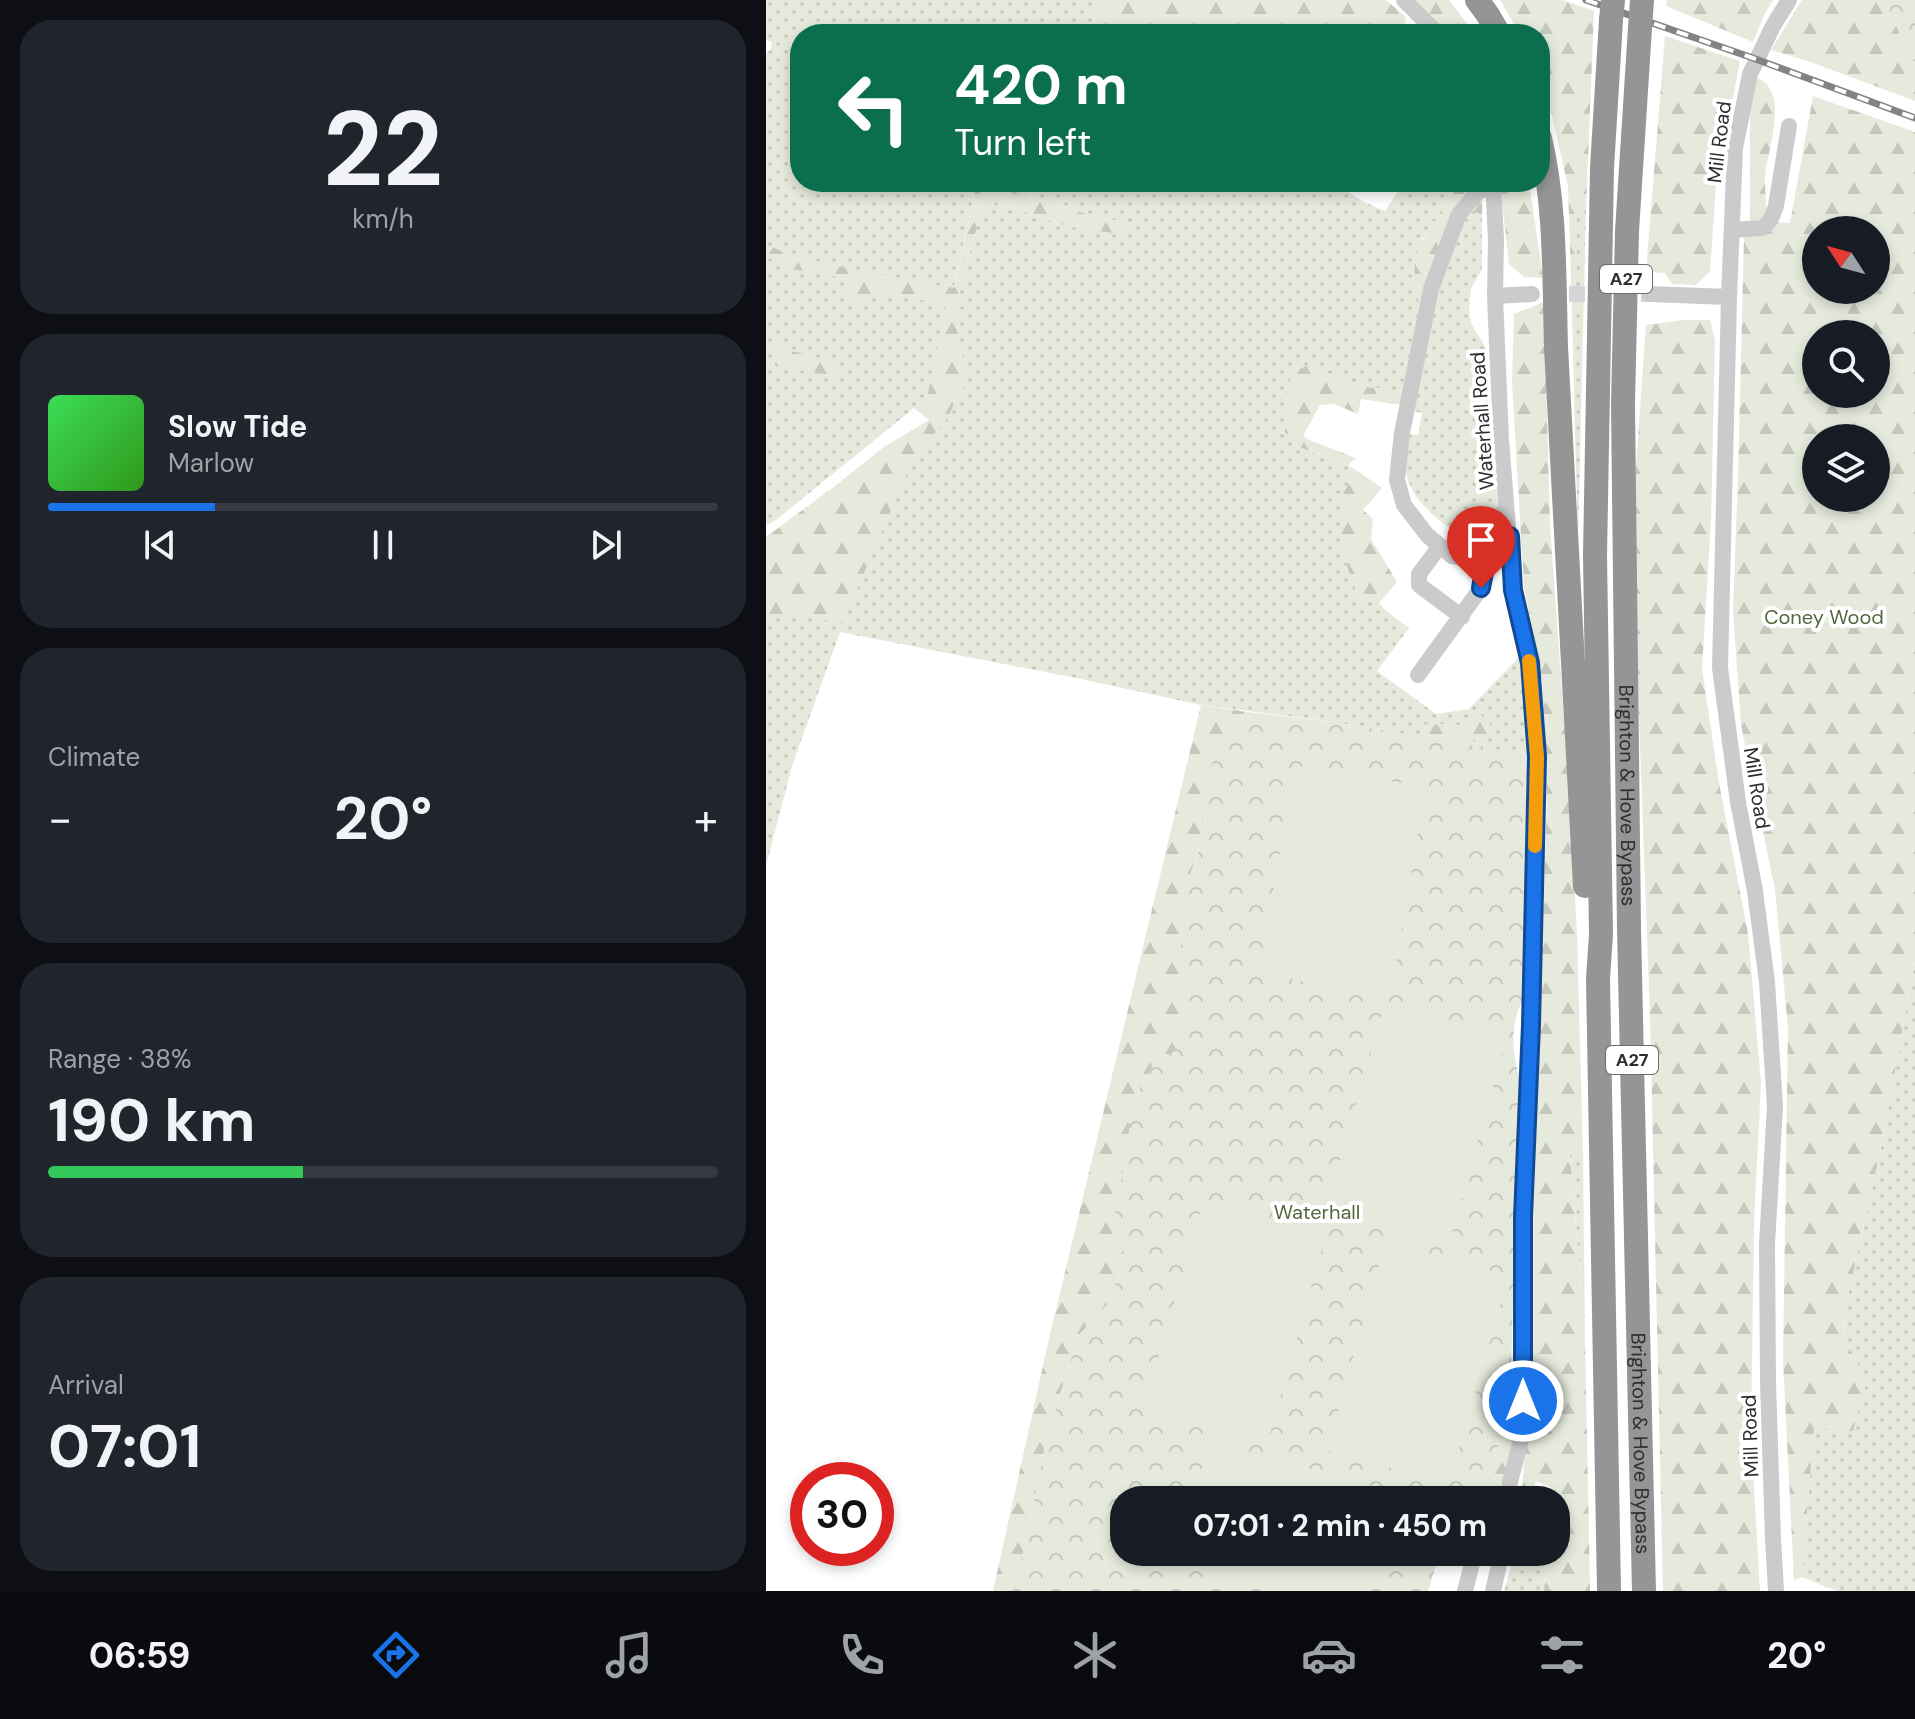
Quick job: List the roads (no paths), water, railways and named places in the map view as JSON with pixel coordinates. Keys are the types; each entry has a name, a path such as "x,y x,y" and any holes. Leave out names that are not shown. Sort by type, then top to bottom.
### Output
{"highway":[{"path":"1477,0 1493,24"},
{"name":"Brighton & Hove Bypass","path":"1642,0 1627,231 1623,404 1629,929 1644,1591"},
{"name":"Brighton & Hove Bypass","path":"1609,1591 1598,979 1601,934 1595,540 1602,168 1612,10"},
{"path":"1549,192 1587,931 1598,979"}],"street":[{"path":"1404,0 1428,24"},
{"name":"Mill Road","path":"1776,1591 1768,1382 1767,1244 1775,1106 1768,997 1755,891 1738,802 1720,668 1735,148 1750,74 1789,0"},
{"path":"1732,230 1763,228 1771,219 1776,206 1789,126"},
{"path":"1478,192 1459,214 1431,289 1402,433 1397,480 1408,512 1427,535 1452,556 1486,562"},
{"name":"Waterhall Road","path":"1493,192 1501,440 1513,590 1530,663 1537,757 1523,1217 1523,1432 1510,1486"},
{"path":"1495,296 1532,294"},
{"path":"1650,294 1729,297"},
{"path":"1418,675 1481,588 1486,562 1510,536"},
{"path":"1440,546 1419,574 1419,585 1462,617"},
{"path":"1507,1486 1510,1482"},
{"path":"1465,1591 1471,1566"},
{"path":"1493,1591 1499,1566"}],"tunnel":[{"path":"1545,294 1650,294"}],"railway":[{"path":"1586,0 1915,118"}],"park label":[{"name":"Coney Wood","path":"1824,617"},
{"name":"Waterhall","path":"1317,1212"}]}
